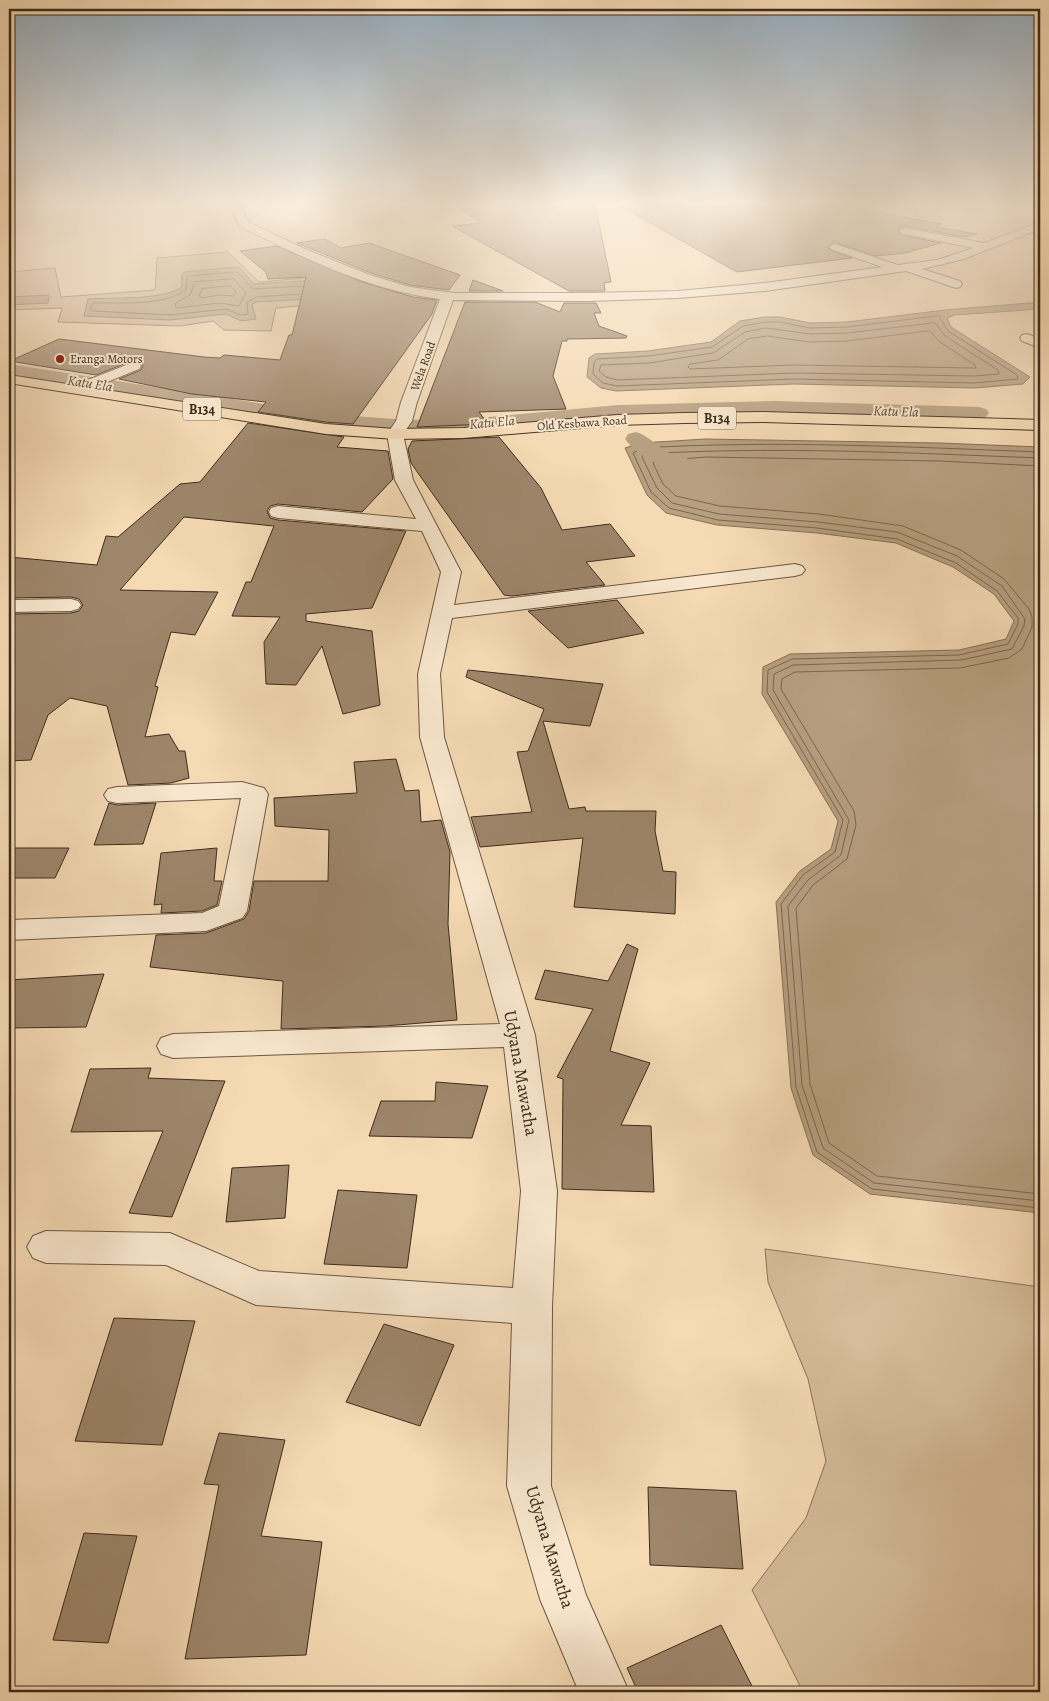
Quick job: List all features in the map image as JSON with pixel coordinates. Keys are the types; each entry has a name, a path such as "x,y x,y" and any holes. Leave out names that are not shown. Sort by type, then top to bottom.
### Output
{"main road":[{"name":"Old Kesbawa Road","path":"9,379 326,429 399,428 464,433 617,420 764,417 946,424 1040,425"}],"street":[{"path":"388,283 408,290 448,296 582,298 634,297 790,283"},
{"name":"Wela Road","path":"399,428 448,296"},
{"path":"1027,338 1040,344"},
{"path":"75,390 134,366"},
{"name":"Udyana Mawatha","path":"399,428 404,480 451,572 429,674 432,737 519,1035 539,1191 532,1307 528,1486 564,1599 604,1692"},
{"path":"278,512 429,526"},
{"path":"441,613 795,570"},
{"path":"9,606 70,605"},
{"path":"9,930 206,922 232,911 255,794 242,790 117,795"},
{"path":"173,1046 519,1035"},
{"path":"46,1246 170,1249 256,1288 532,1307"}],"shaded area":[{"path":"9,283 58,283 61,297 155,290 155,283 362,283 343,302 276,308 271,331 224,330 213,321 180,326 58,322 62,308 9,310"},
{"path":"765,1249 1040,1287 1040,1692 803,1692 752,1590 806,1518 826,1461 808,1379 768,1282"}],"water":[{"path":"182,283 320,283 328,298 257,302 252,304 256,319 241,321 226,314 170,320 84,316 88,299 136,298 161,294 182,287"},
{"path":"49,295 48,303 9,305 9,297"},
{"path":"1040,303 1040,309 955,315 947,318 951,327 1030,377 1023,384 974,388 794,384 616,391 601,388 587,377 589,358 595,354 648,351 711,342 740,321 780,317 810,323 847,322 945,310"},
{"path":"705,439 940,443 1040,447 1040,1213 870,1194 813,1155 791,1088 776,902 800,871 831,849 838,821 762,694 763,667 790,654 959,650 1006,639 1014,621 994,594 953,567 896,543 817,533 717,525 666,513 647,495 625,448 641,443"}],"building":[{"path":"304,283 367,283 413,297 437,300 432,314 353,424 258,412 266,402 192,394 119,379 141,370 143,365 139,361 134,360 96,375 10,361 59,339 204,357 220,358 224,355 280,360 289,335 292,335"},
{"path":"405,283 454,283 449,290"},
{"path":"472,283 482,283 503,291 469,291"},
{"path":"555,283 604,283 605,291 569,291"},
{"path":"465,302 535,302 560,312 564,303 596,303 601,313 594,313 599,326 627,336 626,338 567,339 567,341 562,341 553,376 566,409 479,412 488,424 417,427"},
{"path":"248,423 344,437 337,447 388,451 393,479 362,512 278,504 270,506 267,511 270,518 278,520 406,531 372,608 306,614 306,621 372,631 380,705 343,714 322,646 296,685 266,684 264,642 280,617 232,616 246,582 251,582 274,526 184,517 120,590 218,592 195,635 171,632 155,686 158,687 145,737 169,734 179,751 185,751 189,778 171,783 128,785 107,706 70,698 48,715 31,760 9,761 9,614 71,613 79,611 83,605 79,599 71,597 9,598 9,557 97,565 106,536 118,537 180,484 200,482"},
{"path":"499,437 541,488 562,530 610,524 635,556 586,562 605,585 512,596 504,595 411,463 408,449 412,441"},
{"path":"617,600 644,633 568,648 528,611"},
{"path":"468,670 603,684 590,726 543,721 569,809 585,807 586,811 656,811 655,831 663,871 676,872 675,914 574,907 583,838 480,847 471,817 532,812 517,752 528,751 544,709 466,677"},
{"path":"396,759 405,791 419,790 421,822 441,820 450,852 448,924 457,1020 385,1026 281,1029 283,981 150,967 156,935 206,933 244,919 249,911 254,881 328,881 329,830 275,826 274,798 357,793 354,762"},
{"path":"109,803 117,805 156,803 143,844 94,845"},
{"path":"9,848 69,848 55,878 9,878"},
{"path":"217,848 214,881 222,881 217,905 202,911 161,913 162,904 154,905 161,853"},
{"path":"627,944 638,949 610,1051 650,1063 621,1125 651,1126 654,1192 562,1189 563,1079 557,1077 593,1009 535,999 545,970 608,981"},
{"path":"104,974 86,1027 9,1028 9,980"},
{"path":"151,1068 148,1078 225,1081 172,1217 129,1213 163,1131 71,1132 90,1069"},
{"path":"436,1082 488,1086 472,1138 369,1136 381,1101 435,1101"},
{"path":"289,1165 285,1218 226,1222 232,1168"},
{"path":"338,1190 417,1195 407,1268 324,1264"},
{"path":"114,1318 195,1321 162,1445 75,1441"},
{"path":"384,1324 454,1345 420,1426 346,1402"},
{"path":"219,1433 285,1440 261,1536 322,1542 306,1655 185,1659 219,1485 204,1484"},
{"path":"648,1487 736,1491 743,1569 650,1565"},
{"path":"84,1533 137,1536 108,1643 53,1640"},
{"path":"721,1625 755,1692 638,1692 627,1668"}],"waterway":[{"name":"Katu Ela","path":"9,370 327,420 407,426 467,425 618,411 776,407 979,413"},
{"path":"636,439 662,458 685,465"}],"place":[{"name":"Eranga Motors","path":"60,359"}]}
